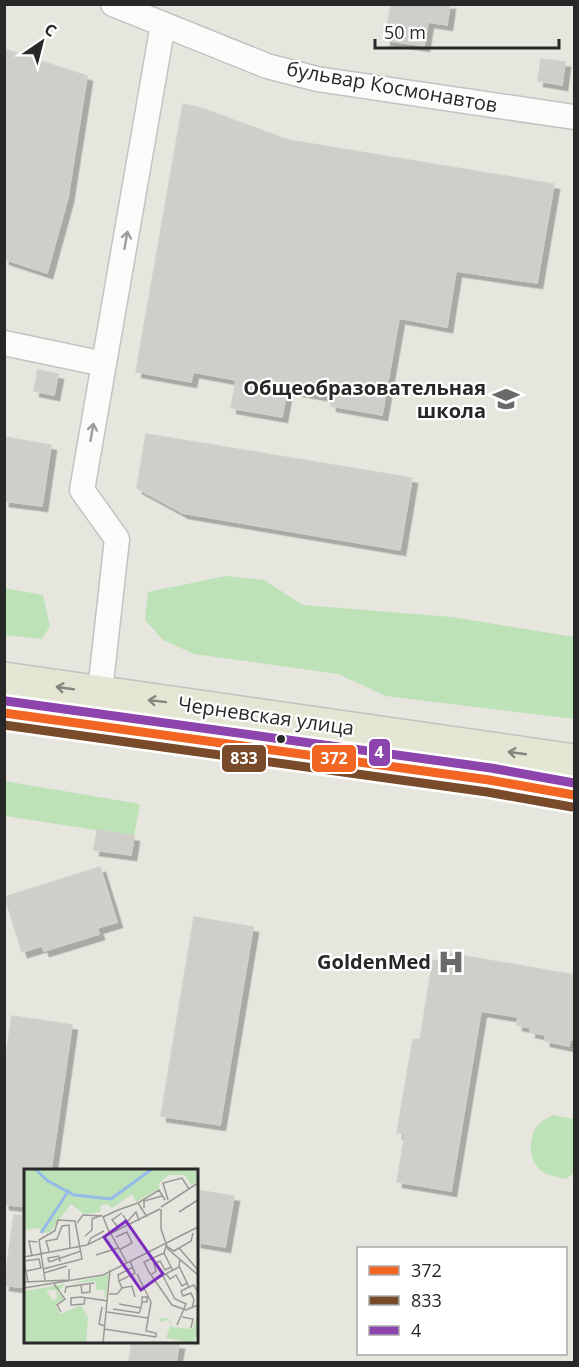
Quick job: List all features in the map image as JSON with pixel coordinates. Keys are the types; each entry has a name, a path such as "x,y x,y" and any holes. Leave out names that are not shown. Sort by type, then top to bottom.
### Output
{"main road":[{"name":"Черневская улица","path":"4,679 574,761"},
{"name":"Черневская улица","path":"4,713 489,780 574,795"}],"street":[{"name":"бульвар Космонавтов","path":"113,4 267,66 317,79 574,117"},
{"path":"95,726 117,539 82,490 163,24"},
{"path":"4,343 104,364"}],"green space":[{"path":"226,576 264,580 303,605 452,617 574,637 574,719 386,696 338,674 194,654 163,640 145,620 148,592"},
{"path":"4,588 43,595 50,626 42,639 5,635"},
{"path":"4,781 140,804 134,836 5,816"},
{"path":"553,1115 574,1119 574,1173 566,1179 543,1172 534,1162 532,1155 531,1140 536,1127"}],"building":[{"path":"391,4 450,4 447,25 428,22 424,46 385,40"},
{"path":"4,49 87,76 68,197 47,273 4,259"},
{"path":"541,59 565,62 562,85 538,81"},
{"path":"183,104 201,108 288,140 554,184 537,283 456,271 447,327 399,318 382,415 331,406 332,397 287,389 282,417 231,408 236,380 193,372 191,382 136,372"},
{"path":"38,370 58,374 54,395 34,391"},
{"path":"146,434 412,478 400,550 183,513 137,488"},
{"path":"4,437 51,445 42,506 4,501"},
{"path":"97,830 134,836 131,855 94,850"},
{"path":"100,867 117,922 97,928 99,934 44,951 42,946 22,952 5,897"},
{"path":"194,917 253,927 220,1125 161,1116"},
{"path":"441,952 574,975 574,1040 570,1039 569,1046 545,1041 545,1035 530,1032 531,1028 517,1025 518,1017 481,1011 451,1191 397,1182 405,1134 397,1133 413,1039 420,1040 433,960 439,961"},
{"path":"12,1016 72,1025 51,1169 24,1169 24,1207 4,1204 4,1068"},
{"path":"198,1190 234,1196 225,1247 198,1242"},
{"path":"14,1215 24,1216 24,1288 4,1285"},
{"path":"132,1343 179,1344 176,1362 129,1362"}],"transit line":[{"name":"4","path":"6,701 491,768 574,783"},
{"name":"372","path":"4,713 489,780 574,795"},
{"name":"833","path":"4,725 487,792 572,807"}],"place":[{"name":"Общеобразовательная школа","path":"506,399"},
{"name":"GoldenMed","path":"451,962"}]}
